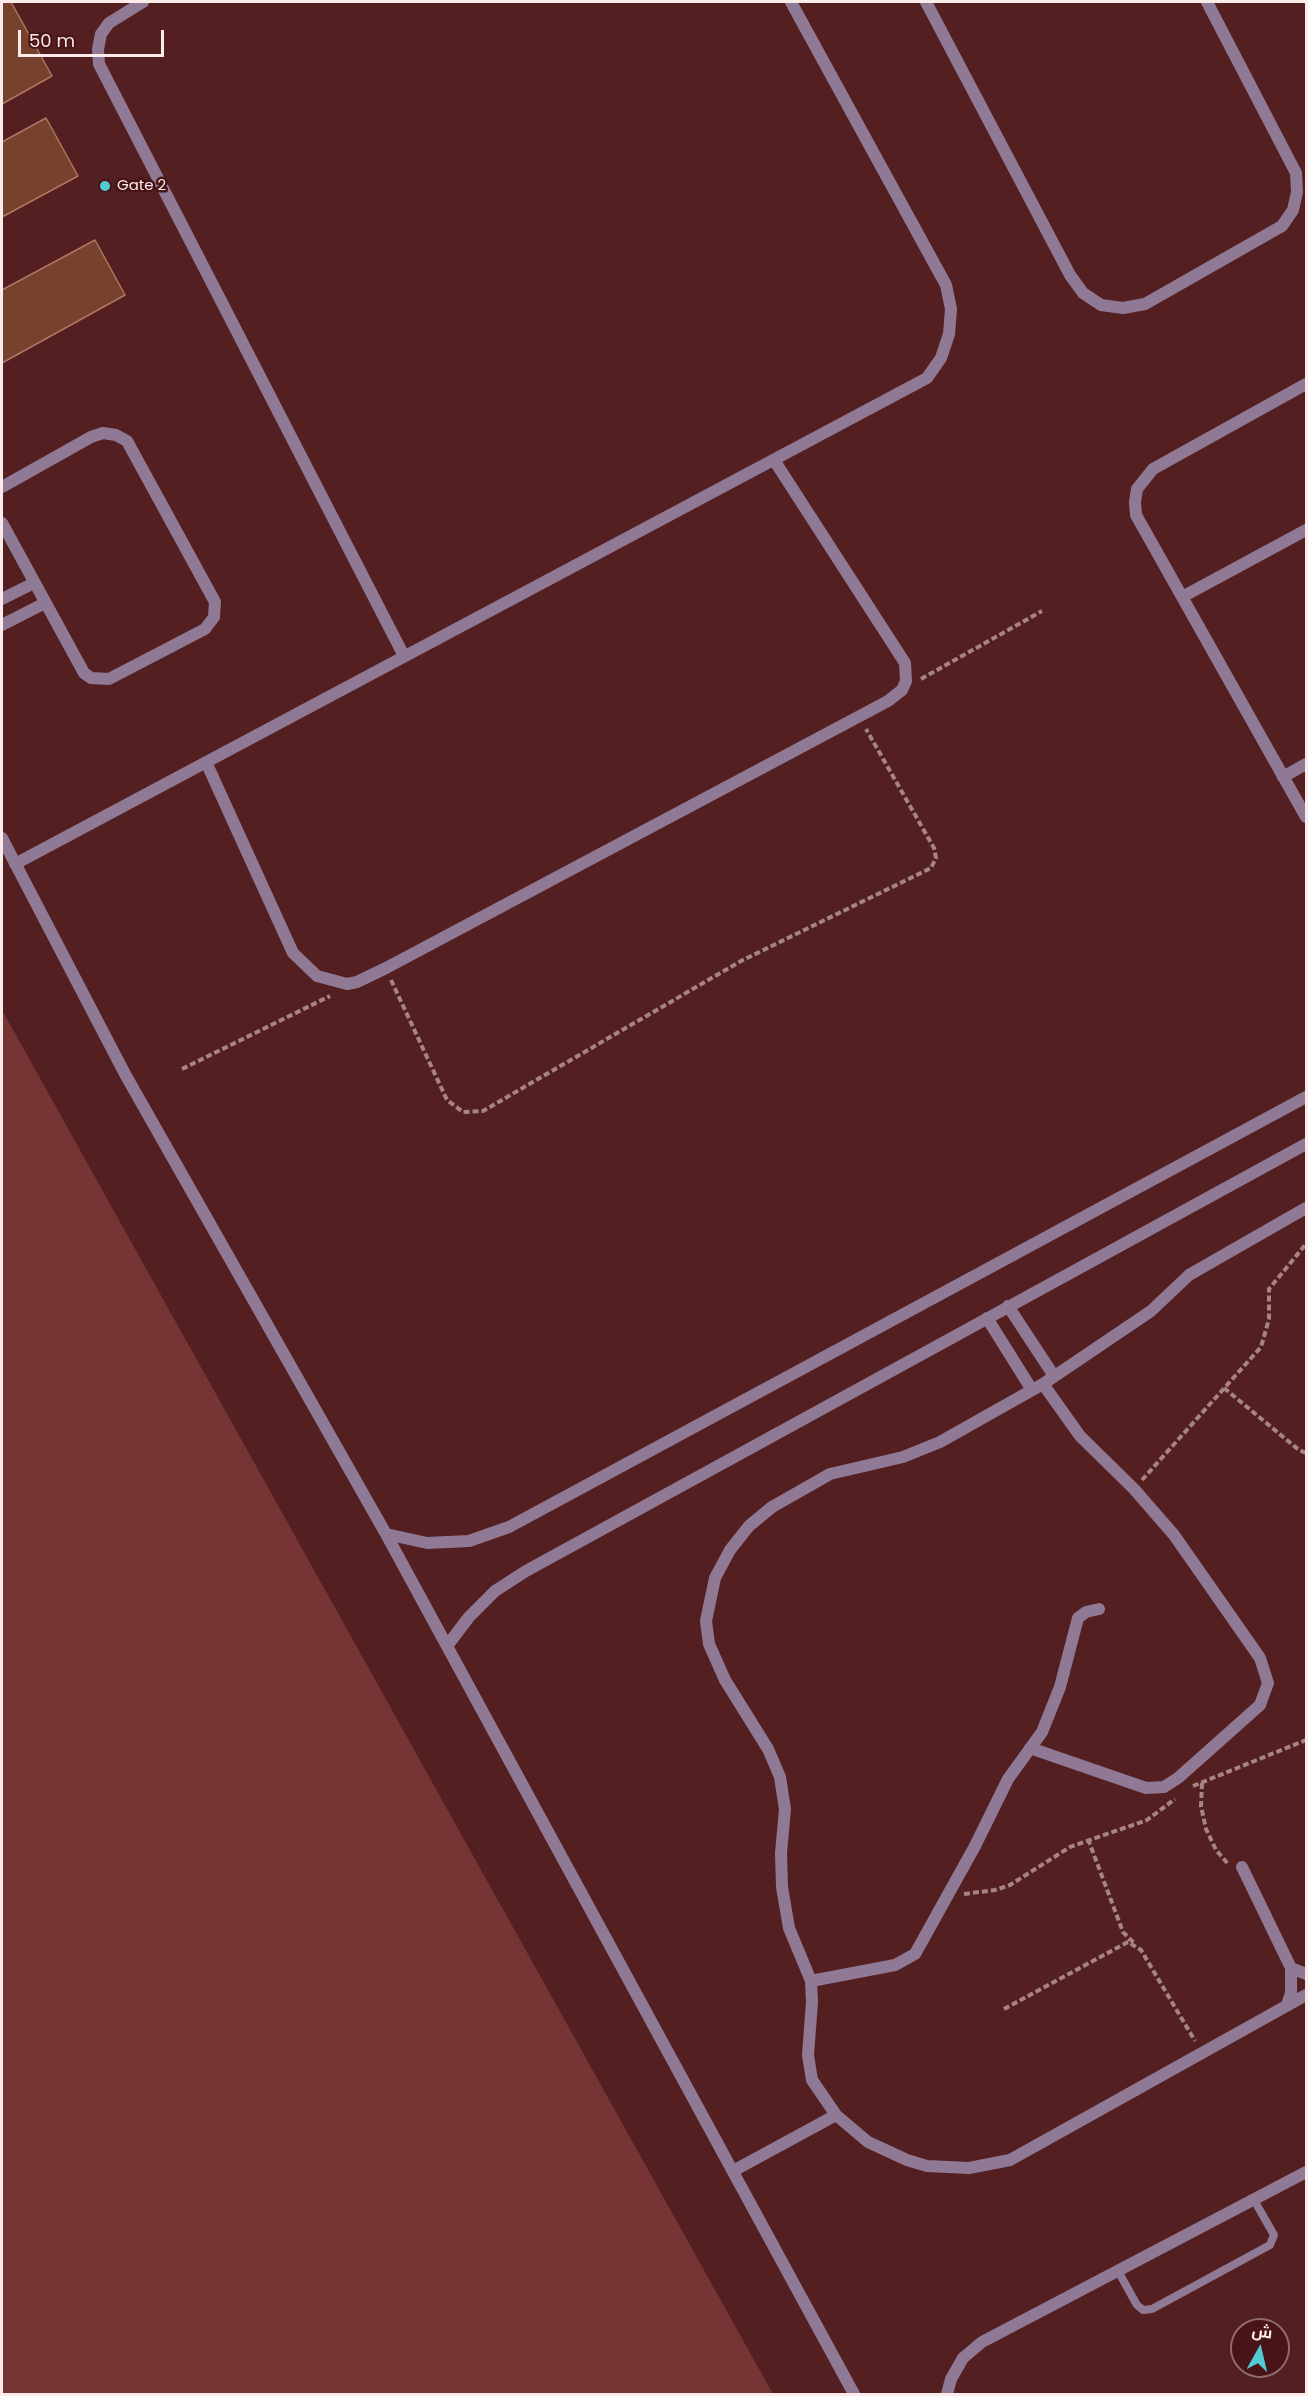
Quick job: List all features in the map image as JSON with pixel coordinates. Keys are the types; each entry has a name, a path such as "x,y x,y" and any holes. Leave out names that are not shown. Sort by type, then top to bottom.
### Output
{"street":[{"path":"143,2 109,23 101,34 98,49 99,64 404,657"},
{"path":"15,864 927,378 944,350 949,334 951,309 946,285 791,2"},
{"path":"926,2 1070,275 1083,293 1101,305 1123,308 1144,304 1282,226 1293,210 1298,192 1296,173 1207,2"},
{"path":"1306,384 1153,469 1143,478 1137,489 1136,515 1306,817"},
{"path":"2,487 91,437 103,433 116,435 127,441 215,602 216,610 205,628 109,679 100,680 84,673 2,523"},
{"path":"206,762 293,953 316,976 336,983 357,982 859,717 896,697 902,690 906,681 905,663 774,460"},
{"path":"1182,597 1306,530"},
{"path":"2,599 34,583"},
{"path":"2,625 45,603"},
{"path":"1283,777 1306,765"},
{"path":"2,838 125,1074 386,1534 854,2394"},
{"path":"386,1534 427,1543 438,1543 469,1541 509,1527 1306,1098"},
{"path":"447,1646 482,1604 526,1570 1306,1144"},
{"path":"1306,1208 1189,1275 1151,1311 1038,1387 922,1451 830,1474 772,1507 738,1537 715,1578 707,1609 709,1644 725,1680 768,1749 780,1777 785,1809 781,1853 782,1887 789,1928 811,1981 812,2002 808,2055 812,2080 836,2115 868,2142 906,2160 948,2168 990,2165 1010,2160 1306,1995"},
{"path":"1008,1306 1054,1376"},
{"path":"987,1318 1071,1427 1134,1489 1174,1535 1260,1658 1268,1683 1260,1705 1178,1778 1164,1787 1146,1788 1030,1748"},
{"path":"811,1981 905,1961 915,1954 1008,1779 1042,1732 1052,1710 1078,1618 1086,1612 1099,1610"},
{"path":"1242,1867 1251,1881 1291,1968 1291,1993 1287,2005"},
{"path":"1291,1968 1306,1974"},
{"path":"732,2170 836,2115"},
{"path":"947,2394 951,2379 963,2358 982,2342 1306,2172"}],"lane":[{"path":"1118,2271 1137,2305 1143,2310 1152,2309 1270,2245 1274,2235 1254,2200"}],"path":[{"path":"902,690 1042,611"},
{"path":"386,968 447,1100 463,1112 483,1111 741,961 931,868 936,858 934,848 859,717"},
{"path":"182,1069 357,982"},
{"path":"1134,1489 1261,1347 1269,1318 1269,1289 1306,1244"},
{"path":"1224,1388 1299,1450 1306,1453"},
{"path":"1187,1789 1306,1740"},
{"path":"1202,1783 1201,1806 1211,1840 1232,1868 1251,1881"},
{"path":"949,1892 979,1893 1010,1884 1088,1839 1147,1820 1178,1796"},
{"path":"1088,1839 1123,1932 1141,1950 1202,2053"},
{"path":"1004,2009 1120,1944 1135,1944"}],"shaded area":[{"path":"2,1010 773,2394 2,2394"}],"building":[{"path":"2,2 11,2 52,76 2,104"},
{"path":"46,118 78,176 2,217 2,142"},
{"path":"95,240 125,295 2,363 2,290"}],"place":[{"name":"Gate 2","path":"105,186"}]}
